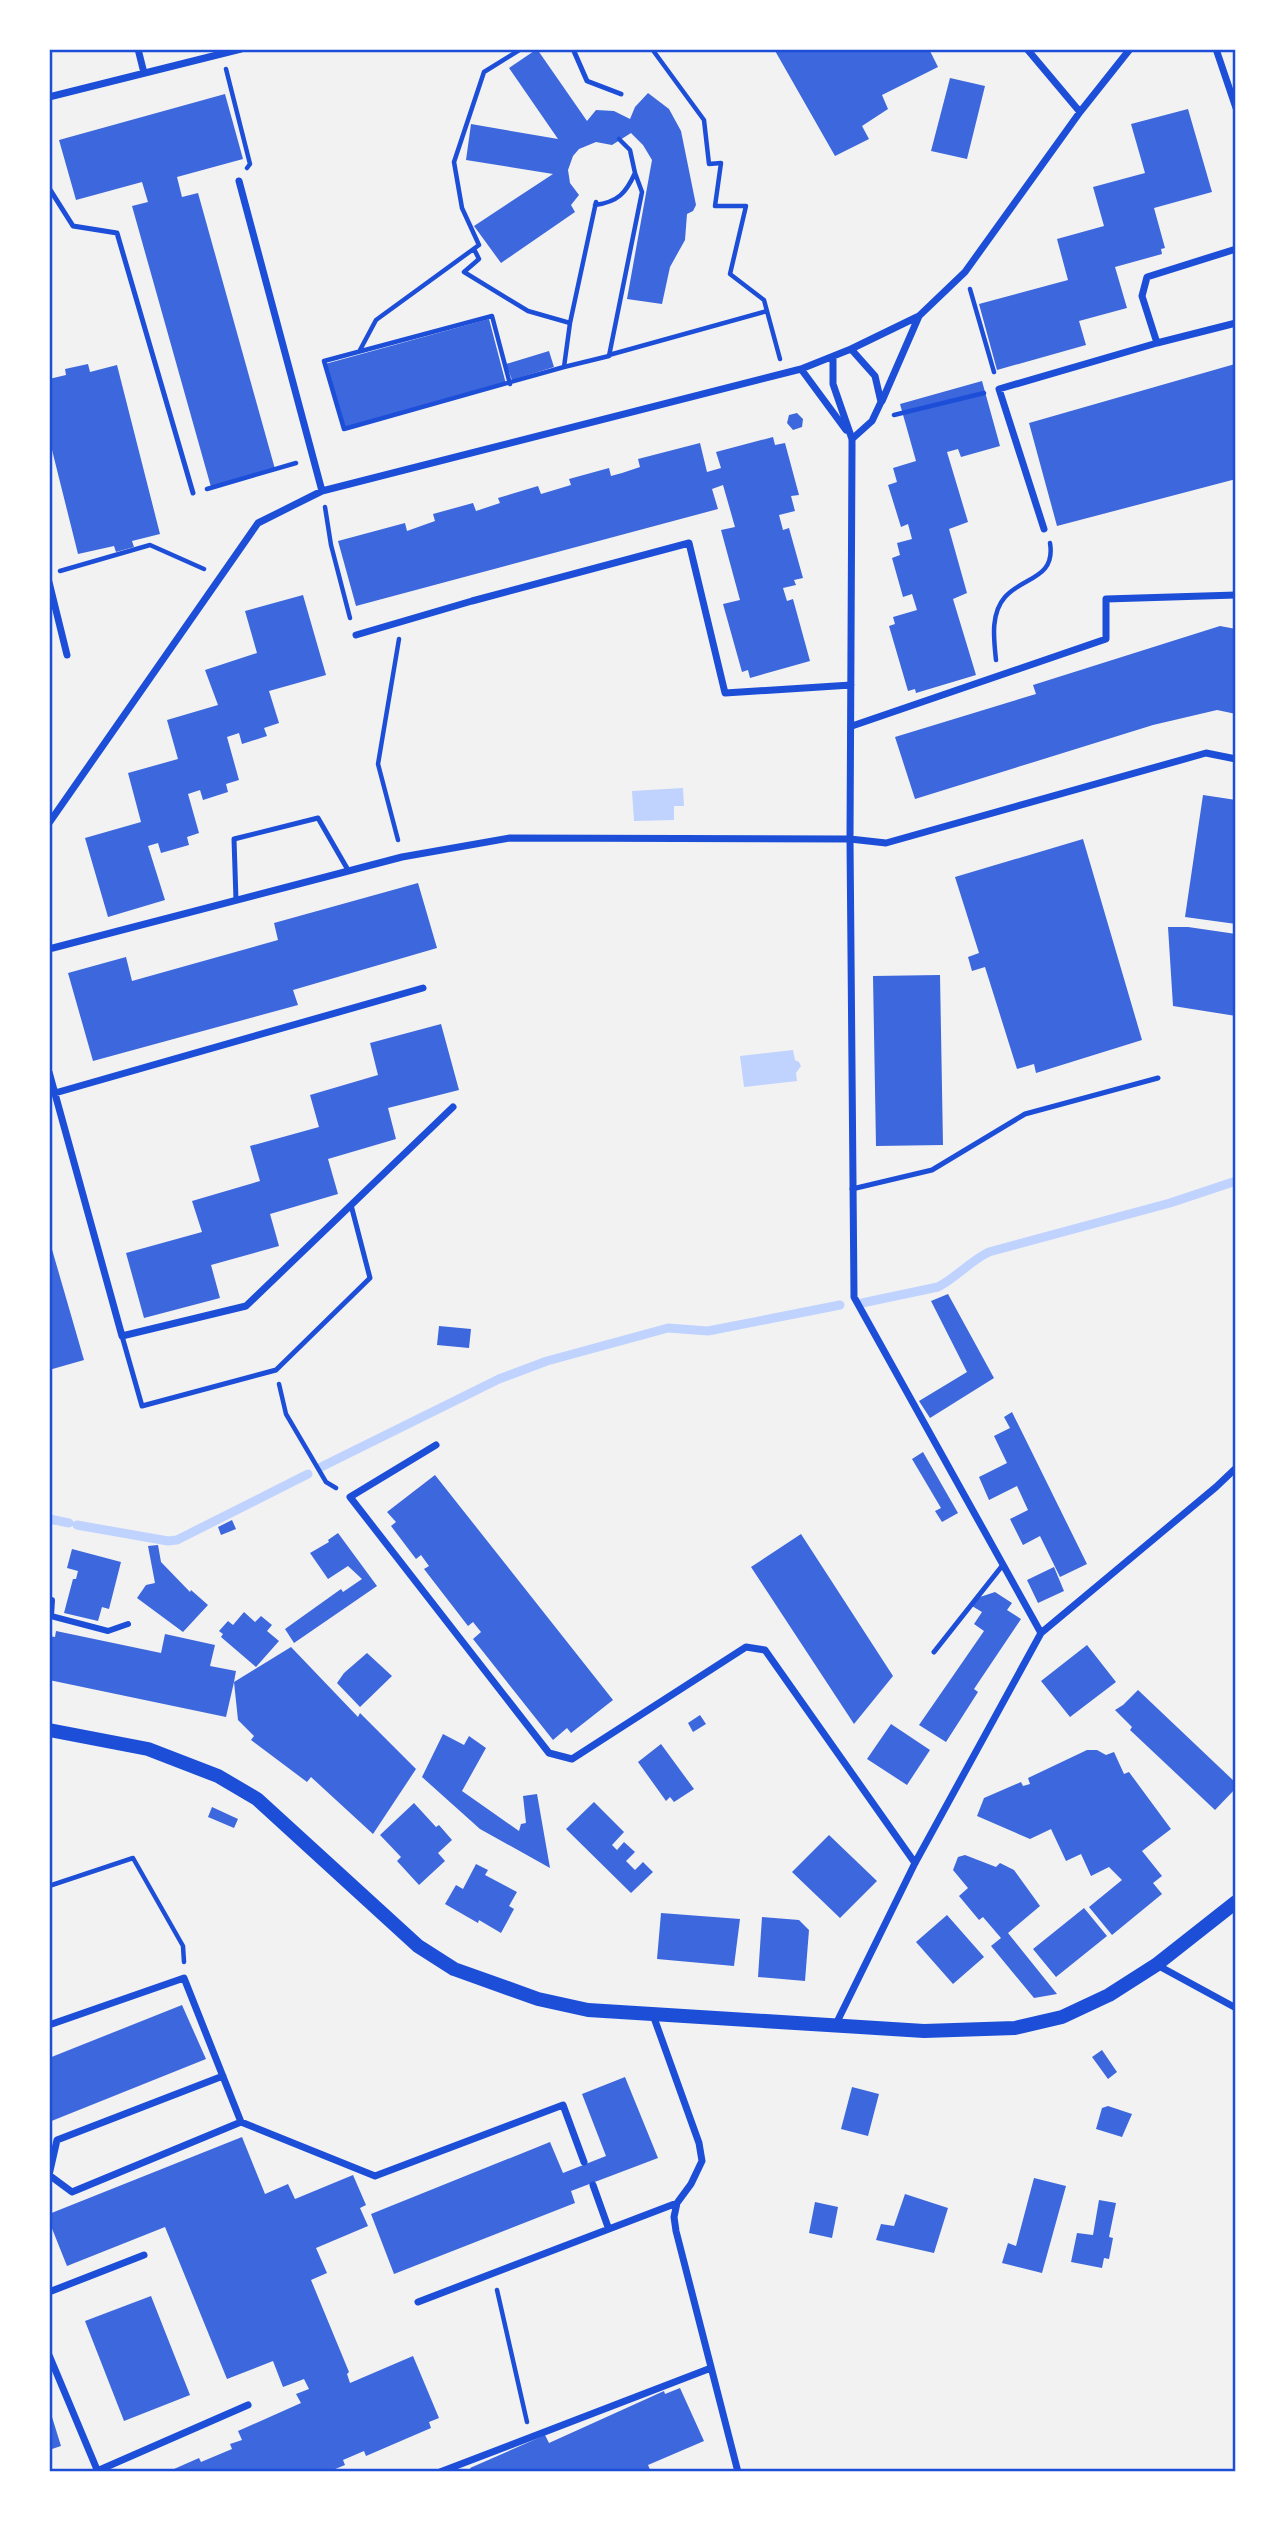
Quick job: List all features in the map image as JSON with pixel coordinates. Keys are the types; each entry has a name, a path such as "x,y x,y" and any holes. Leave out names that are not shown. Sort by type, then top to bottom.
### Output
{"main road":[{"path":"49,1730 148,1749 228,1782 257,1799 418,1946 454,1969 538,1999 588,2010 924,2031 1015,2028 1062,2017 1109,1995 1156,1965 1236,1902"}],"street":[{"path":"138,49 144,73"},
{"path":"49,97 241,49"},
{"path":"1027,49 1080,112"},
{"path":"49,823 258,523 322,491 801,369 851,349 919,316 965,272 1080,112 1130,49"},
{"path":"1216,49 1236,107"},
{"path":"239,181 322,491"},
{"path":"1157,343 1142,296 1147,277 1236,249"},
{"path":"852,439 872,421 919,316"},
{"path":"1044,529 999,389 1236,323"},
{"path":"851,349 875,376 881,402"},
{"path":"833,357 833,384 852,439 850,839 854,1297 1041,1633"},
{"path":"801,369 852,439"},
{"path":"356,635 689,543 725,693 851,685"},
{"path":"49,582 67,655"},
{"path":"852,726 1106,639 1106,599 1236,595"},
{"path":"49,949 348,870 402,857 510,838 850,839 886,843 1206,753 1236,759"},
{"path":"55,1093 423,988"},
{"path":"49,1072 122,1336 246,1306 453,1107"},
{"path":"436,1445 350,1497 549,1753 572,1759 746,1647 765,1650 915,1863"},
{"path":"835,2027 915,1863 1041,1633 1236,1468"},
{"path":"49,1600 52,1600 51,1616 108,1630 128,1624"},
{"path":"1156,1965 1236,2008"},
{"path":"49,2025 184,1978 241,2122"},
{"path":"653,2015 699,2143 702,2161 691,2184 677,2203 674,2217 738,2472"},
{"path":"223,2077 57,2140 49,2175 72,2192 241,2122 375,2176 563,2105 584,2162"},
{"path":"593,2185 608,2227"},
{"path":"418,2302 608,2227 677,2203"},
{"path":"49,2292 144,2255"},
{"path":"49,2355 98,2471 248,2405"},
{"path":"440,2472 711,2368"}],"lane":[{"path":"573,49 587,82 621,93"},
{"path":"49,188 73,226 117,233 193,493"},
{"path":"236,900 234,839 318,818 348,870"},
{"path":"852,1189 932,1170 1025,1114 1158,1078"},
{"path":"122,1336 142,1406 276,1370 370,1278 351,1205"},
{"path":"934,1652 1002,1566"}],"path":[{"path":"360,351 376,320 479,245 462,208 454,162 484,72 521,49"},
{"path":"652,49 704,120 709,164 721,163 715,206 746,206 730,274 764,300 783,372"},
{"path":"223,54 250,164 239,181"},
{"path":"609,356 642,192 631,150 619,139"},
{"path":"564,367 570,323 596,203 609,203 622,196 635,173"},
{"path":"474,249 479,259 464,272 528,311 570,323"},
{"path":"872,421 999,389 965,272"},
{"path":"510,384 492,316 324,360 344,429 510,384 767,311"},
{"path":"193,493 313,459"},
{"path":"322,491 331,545 349,614"},
{"path":"998,676 993,633 996,616 1005,597 1038,576 1049,563 1051,546 1044,529"},
{"path":"49,574 150,545 221,576"},
{"path":"402,621 378,764 402,857"},
{"path":"276,1370 286,1415 326,1482"},
{"path":"49,1886 133,1858 183,1946 184,1978"},
{"path":"493,2273 531,2437"}],"water":[{"path":"683,788 684,806 674,806 674,820 634,821 632,791"},
{"path":"793,1050 795,1060 801,1066 796,1073 797,1081 744,1087 740,1056"}],"building":[{"path":"537,49 587,121 596,110 614,111 630,119 635,107 648,93 669,109 681,131 696,205 693,211 687,214 685,240 670,267 662,304 627,299 652,160 643,145 631,133 612,145 596,142 579,149 568,170 570,183 579,195 571,205 575,212 501,263 474,226 553,174 466,160 471,124 558,139 509,68"},
{"path":"774,49 929,49 938,67 882,95 888,109 862,126 869,139 835,156"},
{"path":"950,78 985,86 967,159 931,151"},
{"path":"225,94 243,159 177,177 182,197 198,193 275,469 211,487 132,206 148,202 142,182 76,200 59,140"},
{"path":"1188,109 1212,192 1154,208 1165,248 1161,249 1162,254 1115,267 1127,308 1079,321 1086,345 997,370 979,304 1068,280 1057,239 1104,226 1093,187 1145,173 1131,124"},
{"path":"489,319 506,384 345,427 325,364"},
{"path":"549,351 554,367 512,380 506,364"},
{"path":"88,364 90,372 117,365 160,534 132,541 134,547 116,552 114,546 78,554 49,438 49,379 66,375 65,369"},
{"path":"1235,364 1236,479 1057,526 1029,423"},
{"path":"982,381 1000,446 961,457 958,449 947,452 968,522 949,529 967,593 953,599 976,675 916,693 915,689 908,691 889,626 895,624 893,617 917,610 912,594 903,597 892,558 900,555 897,543 912,539 908,524 901,527 888,485 897,482 893,468 916,461 900,404"},
{"path":"797,413 803,419 802,427 793,430 787,423 789,415"},
{"path":"773,437 775,445 785,443 799,495 791,496 795,511 779,515 783,530 789,528 803,578 794,580 796,585 783,588 787,601 793,599 810,661 750,678 748,670 742,672 723,604 740,600 721,530 735,527 723,485 712,489 718,509 356,606 338,541 405,523 407,531 435,521 433,514 473,503 476,511 500,503 498,498 538,486 541,494 571,485 569,479 609,468 611,476 640,467 638,459 700,443 707,472 721,468 716,452"},
{"path":"303,595 326,675 269,691 279,723 264,728 267,736 242,744 239,733 227,737 239,780 226,784 228,792 203,800 200,790 188,794 199,833 187,837 189,845 161,853 158,843 148,846 165,900 108,917 85,838 141,822 128,773 178,759 167,720 218,705 205,670 257,653 245,611"},
{"path":"1220,626 1236,629 1236,714 1217,710 1153,725 915,799 895,737 1036,694 1033,685"},
{"path":"1203,795 1236,800 1236,924 1185,917"},
{"path":"1083,839 1142,1040 1036,1073 1034,1064 1017,1069 985,967 972,971 968,957 979,953 955,877"},
{"path":"418,883 437,948 293,990 298,1005 93,1061 68,973 126,957 132,981 278,940 274,923"},
{"path":"1168,927 1236,934 1236,1016 1173,1006"},
{"path":"940,975 943,1145 876,1146 873,976"},
{"path":"441,1024 459,1090 388,1108 396,1139 328,1159 338,1194 270,1214 279,1246 211,1265 220,1298 144,1318 126,1253 202,1232 192,1201 260,1181 250,1146 319,1127 310,1095 378,1075 370,1043"},
{"path":"49,1239 84,1360 49,1370"},
{"path":"948,1294 994,1378 930,1418 919,1401 967,1372 931,1301"},
{"path":"439,1326 471,1329 469,1348 437,1345"},
{"path":"1012,1412 1087,1564 1060,1577 1040,1536 1023,1545 1010,1519 1028,1510 1017,1486 989,1500 979,1477 1007,1463 994,1436 1010,1428 1004,1417"},
{"path":"923,1452 958,1513 942,1522 935,1511 941,1508 912,1459"},
{"path":"435,1475 613,1700 571,1733 567,1728 553,1740 473,1639 481,1632 473,1622 468,1626 424,1569 429,1566 421,1555 416,1559 391,1526 396,1522 387,1512"},
{"path":"232,1520 236,1529 221,1535 218,1527"},
{"path":"338,1533 377,1586 294,1643 285,1629 341,1589 343,1592 362,1579 348,1566 328,1579 310,1553"},
{"path":"801,1534 893,1676 854,1724 751,1567"},
{"path":"158,1545 161,1562 190,1592 191,1590 208,1605 183,1632 137,1598 146,1585 155,1583 148,1546"},
{"path":"72,1549 121,1562 109,1609 102,1607 98,1621 64,1613 73,1579 76,1579 78,1571 67,1568"},
{"path":"1054,1567 1064,1591 1038,1603 1027,1580"},
{"path":"995,1592 1012,1603 1007,1610 1021,1619 974,1689 978,1692 946,1742 919,1725 984,1631 974,1624 982,1612 972,1606 977,1598"},
{"path":"244,1612 255,1622 261,1616 272,1625 267,1631 279,1641 256,1667 221,1637 223,1634 219,1631 228,1621 233,1625"},
{"path":"56,1631 161,1653 165,1634 215,1645 210,1666 236,1671 226,1717 49,1680 49,1636 55,1637"},
{"path":"1087,1645 1116,1682 1070,1717 1041,1681"},
{"path":"291,1647 358,1717 360,1713 416,1769 373,1834 311,1777 307,1782 251,1740 254,1736 238,1720 234,1682"},
{"path":"367,1653 392,1676 360,1707 337,1683 344,1673"},
{"path":"1138,1690 1236,1783 1236,1788 1215,1810 1130,1730 1132,1727 1115,1710"},
{"path":"700,1715 706,1724 693,1732 688,1723"},
{"path":"891,1724 930,1750 907,1785 867,1759"},
{"path":"443,1734 464,1745 469,1736 486,1748 462,1791 519,1831 521,1824 526,1823 523,1796 537,1794 550,1868 480,1829 422,1777"},
{"path":"661,1744 694,1789 674,1802 670,1797 666,1801 638,1762"},
{"path":"1087,1750 1097,1750 1106,1755 1114,1752 1124,1774 1129,1772 1171,1829 1142,1851 1162,1876 1153,1883 1162,1894 1112,1935 1089,1907 1122,1880 1109,1867 1091,1876 1081,1854 1066,1861 1051,1829 1030,1839 977,1816 984,1798 1021,1782 1023,1786 1030,1784 1028,1778"},
{"path":"594,1802 624,1832 612,1845 617,1850 624,1842 635,1852 626,1861 635,1870 643,1862 653,1872 631,1893 566,1829"},
{"path":"414,1803 452,1840 438,1853 445,1861 419,1885 397,1861 401,1857 380,1835"},
{"path":"212,1807 238,1819 234,1828 208,1817"},
{"path":"829,1835 877,1881 840,1918 792,1872"},
{"path":"965,1855 996,1867 1000,1863 1014,1870 1040,1906 1008,1933 1057,1994 1034,1998 991,1946 1001,1938 983,1917 979,1920 959,1896 968,1888 953,1870 958,1857"},
{"path":"476,1864 488,1870 485,1875 517,1892 509,1906 514,1909 501,1933 445,1904 456,1885 463,1889"},
{"path":"1084,1908 1107,1936 1056,1977 1033,1949"},
{"path":"661,1913 740,1919 734,1966 657,1959"},
{"path":"947,1915 984,1957 953,1984 916,1942"},
{"path":"762,1917 799,1920 809,1930 805,1981 758,1977"},
{"path":"182,2005 206,2059 49,2122 49,2058"},
{"path":"1102,2050 1117,2072 1108,2079 1092,2057"},
{"path":"625,2077 658,2158 571,2191 575,2203 394,2274 371,2214 550,2142 563,2173 606,2156 582,2094"},
{"path":"852,2087 879,2094 868,2136 841,2129"},
{"path":"1108,2106 1132,2114 1122,2137 1096,2129 1102,2108"},
{"path":"242,2137 265,2194 288,2184 295,2199 353,2175 366,2205 360,2208 368,2226 316,2248 327,2273 311,2280 349,2372 347,2374 350,2383 413,2356 439,2418 429,2422 431,2428 366,2456 364,2451 343,2460 345,2465 328,2472 175,2472 174,2469 199,2458 201,2462 232,2449 230,2444 242,2440 238,2431 301,2403 296,2394 309,2389 304,2379 283,2387 273,2361 227,2379 165,2227 67,2266 49,2221 49,2214"},
{"path":"1034,2178 1066,2186 1042,2273 1002,2263 1008,2243 1016,2246"},
{"path":"905,2194 948,2208 934,2253 876,2240 881,2224 894,2226"},
{"path":"1099,2200 1116,2203 1109,2237 1113,2238 1109,2259 1104,2258 1102,2268 1071,2262 1077,2233 1093,2235"},
{"path":"815,2202 838,2207 832,2238 809,2233"},
{"path":"151,2296 190,2395 124,2421 85,2321"},
{"path":"680,2388 704,2441 648,2465 651,2472 472,2472 470,2468 545,2435 549,2443 664,2391 665,2394"},
{"path":"52,2417 61,2446 49,2450 49,2419"}],"waterway":[{"path":"862,1303 938,1287 989,1252 1170,1203 1236,1181"},
{"path":"321,1467 499,1379 547,1361 668,1328 708,1331 840,1305"},
{"path":"77,1525 168,1541 177,1540 308,1474"},
{"path":"49,1519 69,1523"}]}
